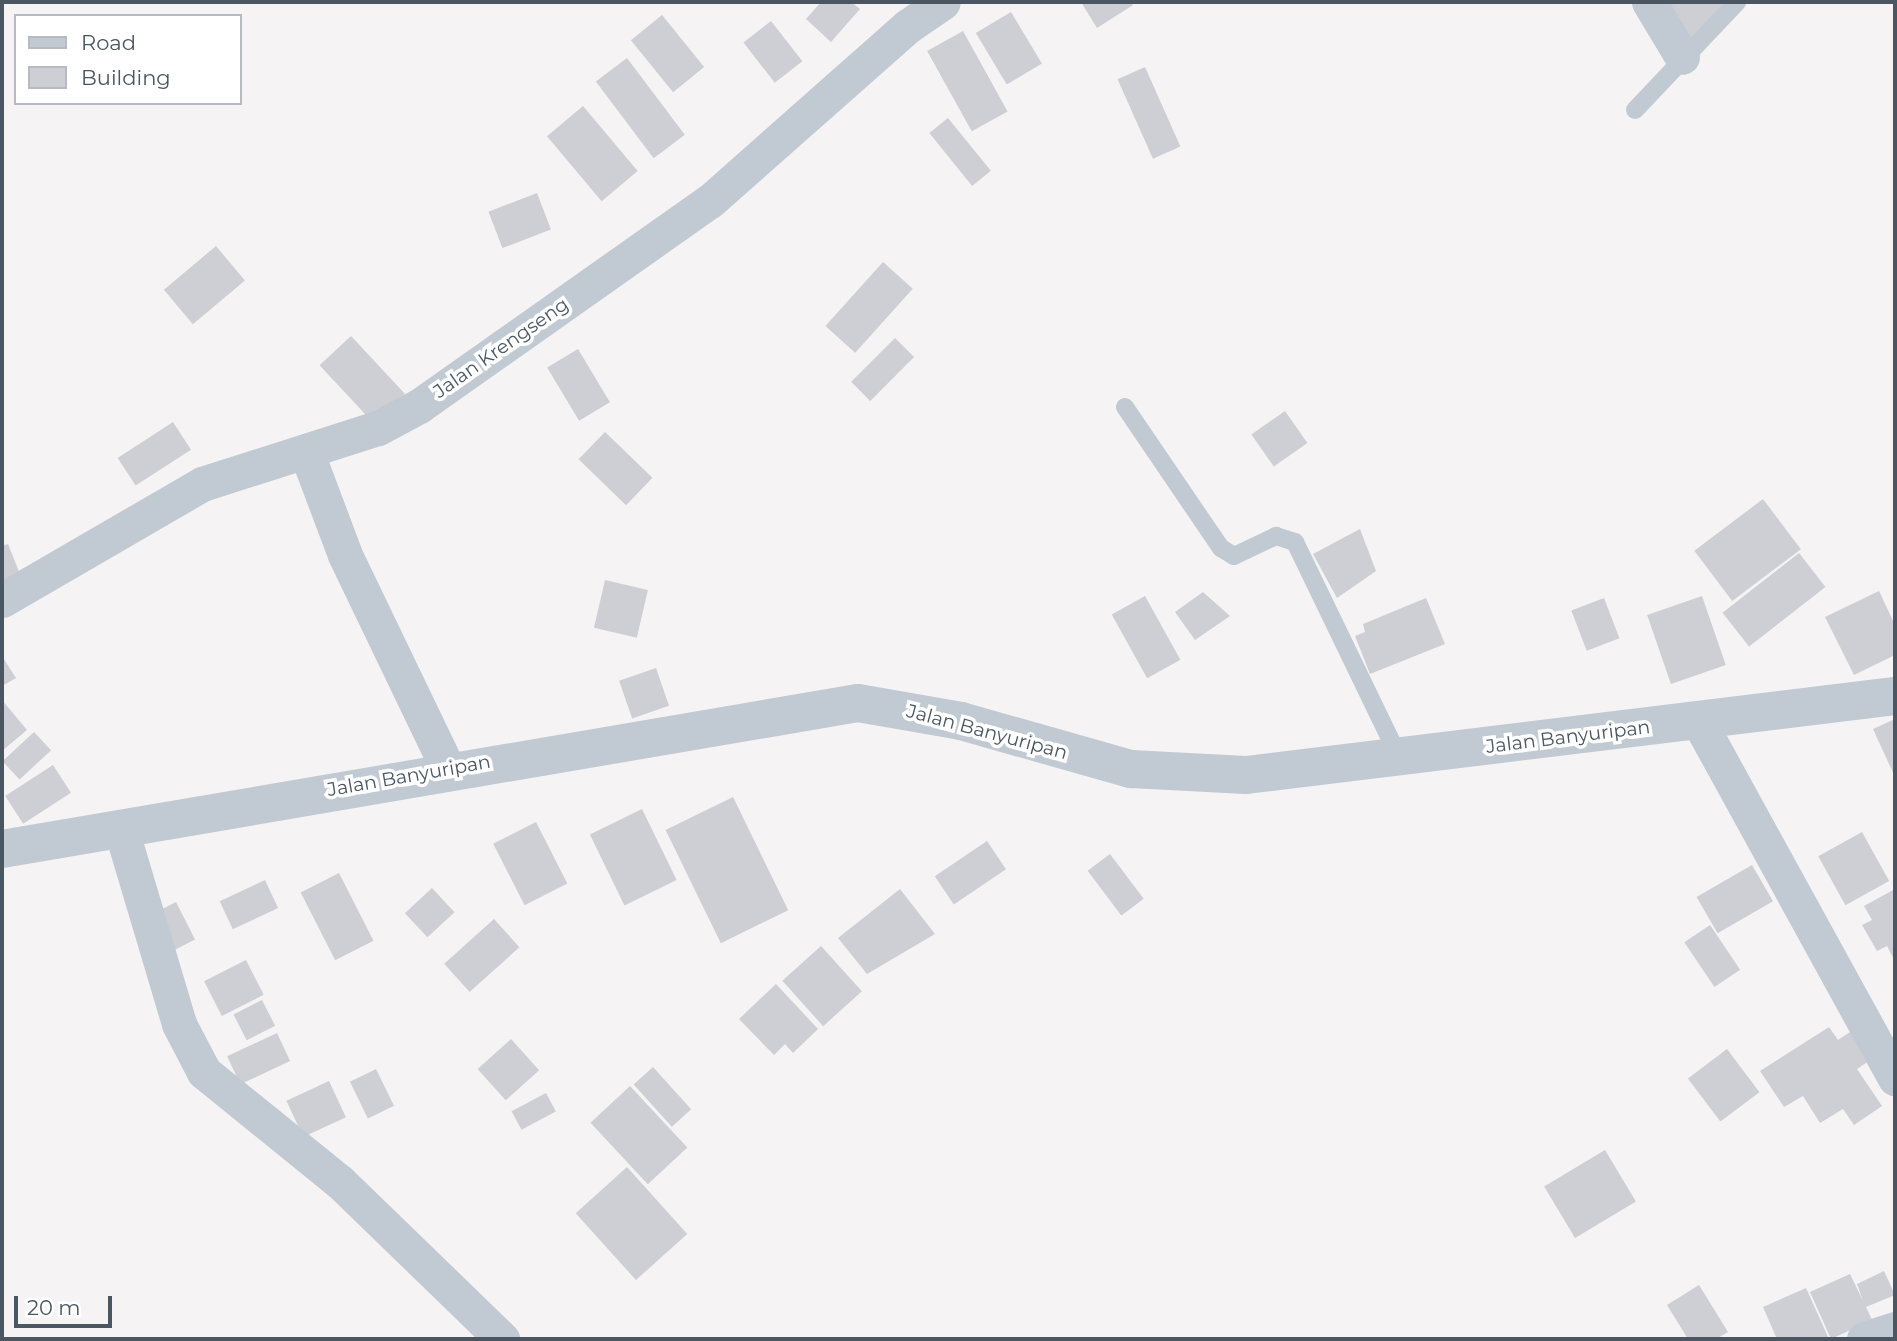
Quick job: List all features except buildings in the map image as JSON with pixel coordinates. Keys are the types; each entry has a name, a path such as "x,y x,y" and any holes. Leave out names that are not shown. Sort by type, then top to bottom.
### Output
{"street":[{"name":"Jalan Krengseng","path":"2,600 202,484 378,428 419,407 676,225 943,2"},
{"path":"1649,2 1682,57"},
{"path":"306,451 345,555 448,769"},
{"name":"Jalan Banyuripan","path":"4,845 121,829 448,769 858,703 949,718 1131,769 1246,775 1400,759 1895,696"},
{"path":"1698,720 1895,1078"},
{"path":"121,829 179,1024 204,1072 340,1182 502,1339"},
{"path":"1864,1339 1895,1329"}],"lane":[{"path":"1635,110 1682,57 1737,2"},
{"path":"1125,407 1221,548 1234,556 1276,536 1295,542 1400,759"}]}
